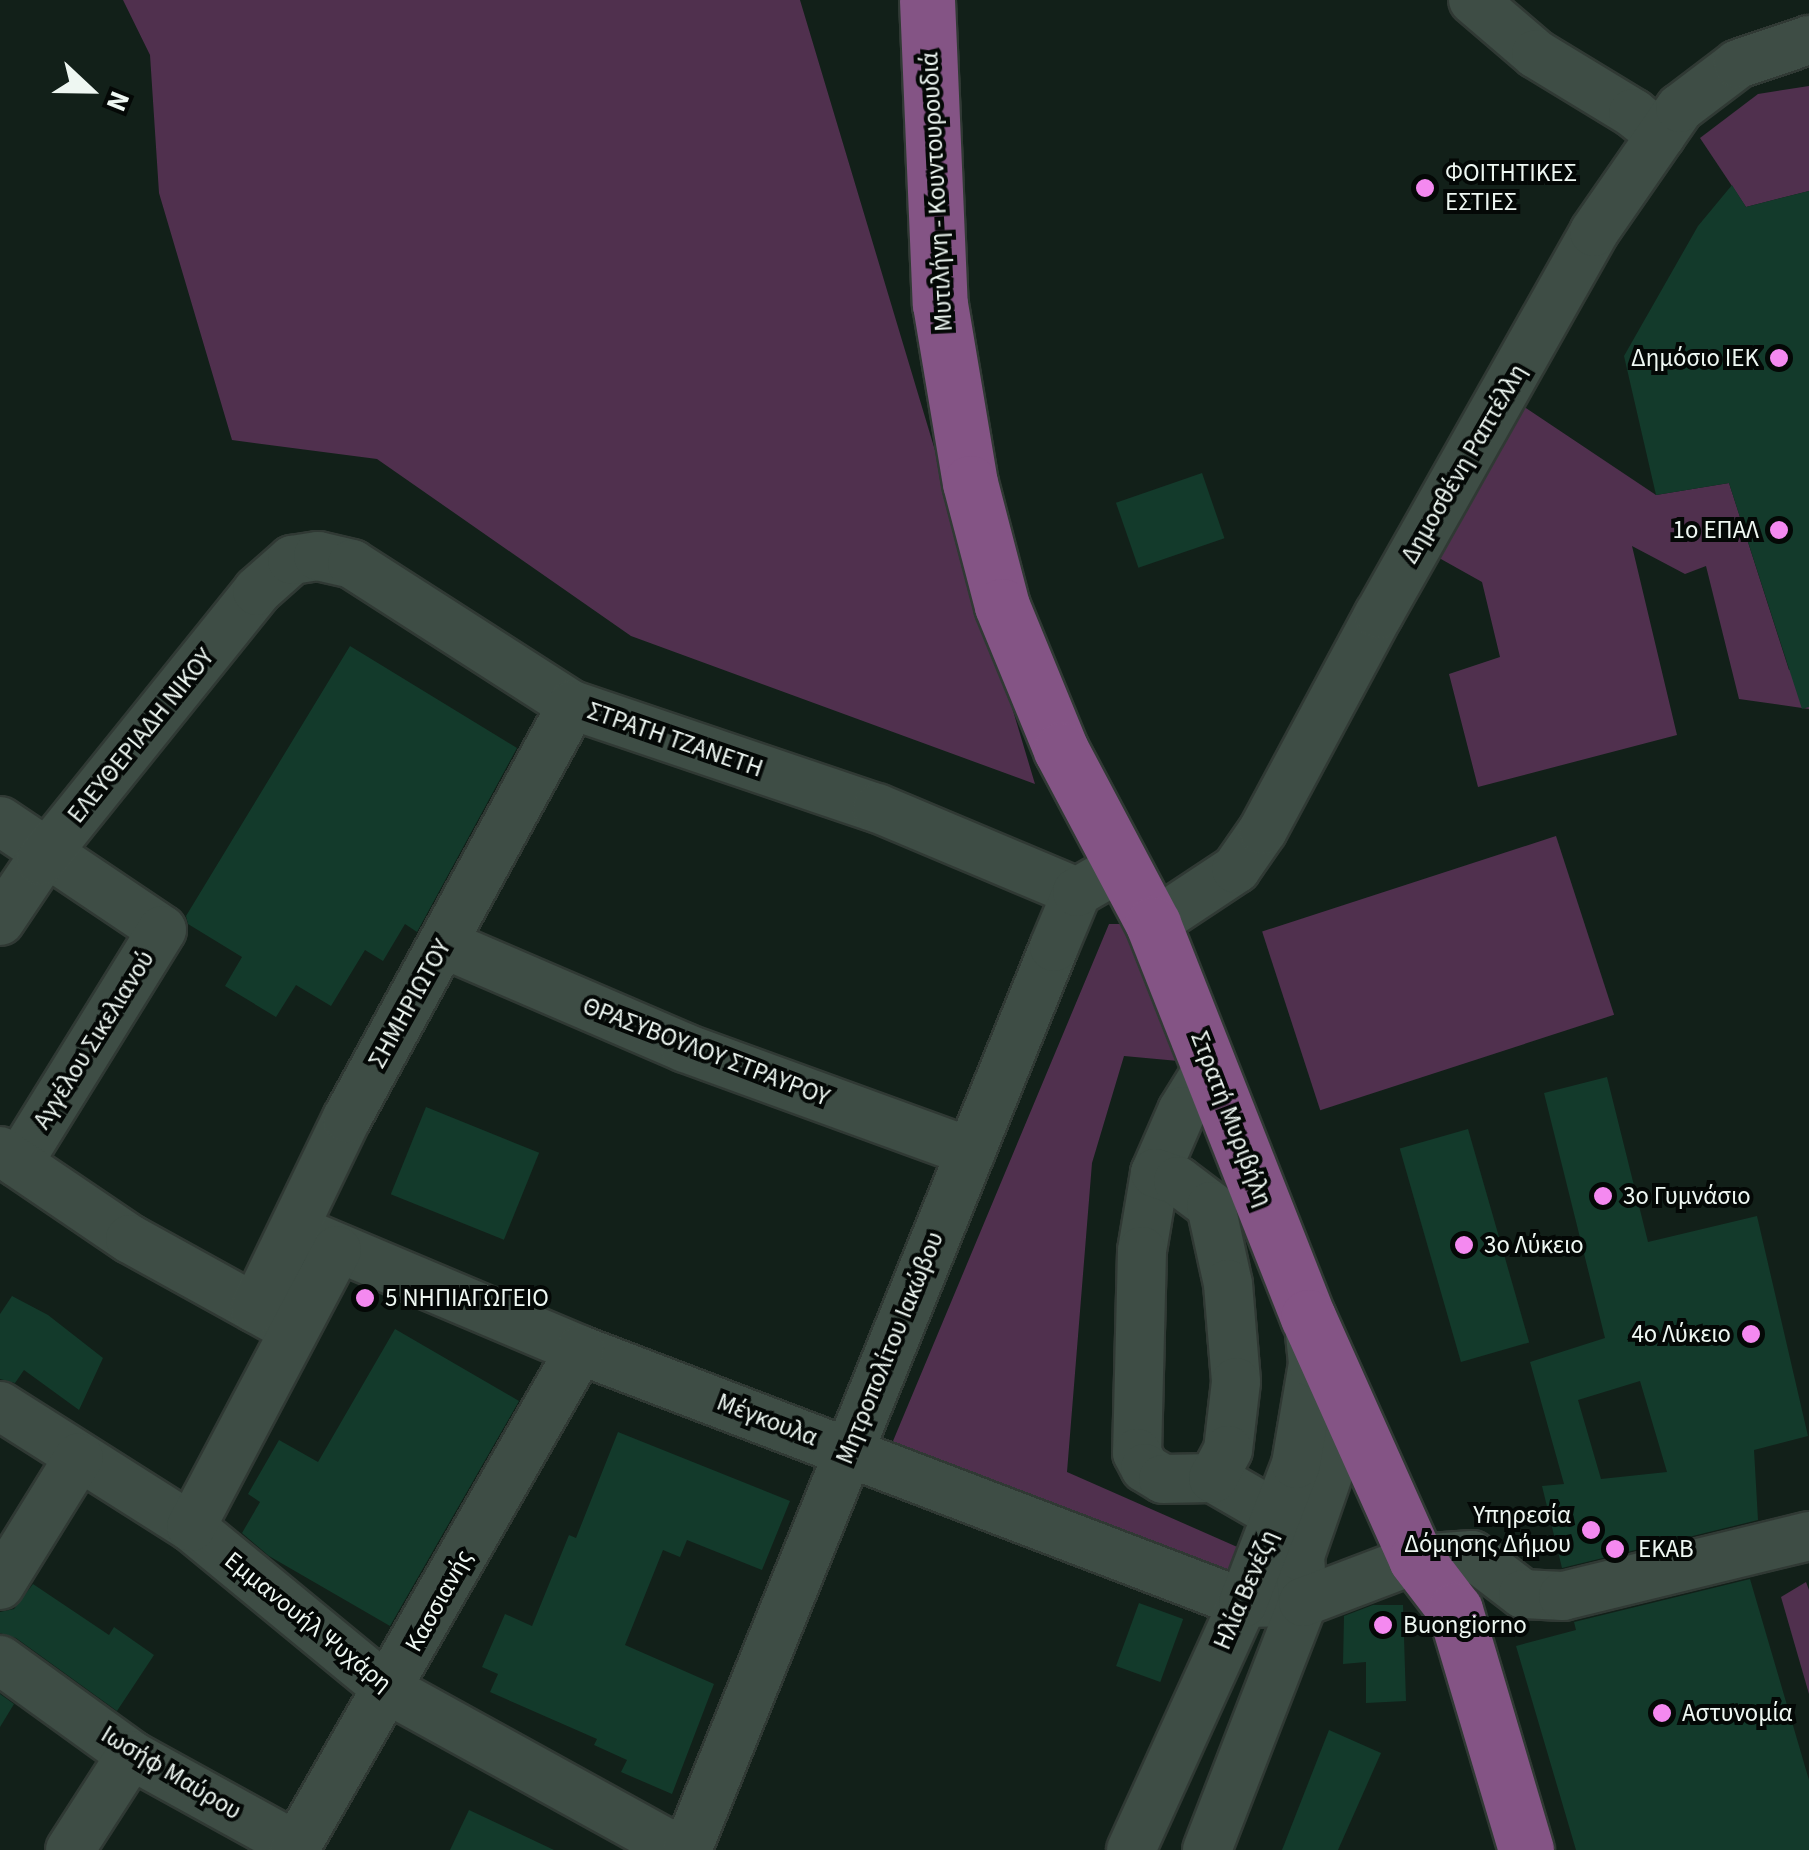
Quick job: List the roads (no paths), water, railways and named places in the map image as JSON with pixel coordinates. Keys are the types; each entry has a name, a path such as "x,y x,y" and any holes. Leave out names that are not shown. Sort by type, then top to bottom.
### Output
{"main road":[{"name":"Μυτιλήνη - Κουντουρουδιά","path":"927,0 940,304 951,384"},
{"name":"Στρατή Μυριβήλη","path":"951,384 1002,606 1061,750 1098,880 1153,924 1308,1317 1416,1560 1455,1610 1526,1850"}],"street":[{"path":"1473,0 1536,54 1633,113 1661,136"},
{"name":"Δημοσθένη Ραπτέλλη","path":"1153,924 1236,868 1263,830 1378,614 1594,232 1680,108 1738,64 1809,40"},
{"name":"ΣΤΡΑΤΗ ΤΖΑΝΕΤΗ","path":"292,560 318,556 352,564 572,705 1098,880"},
{"name":"ΕΛΕΥΘΕΡΙΑΔΗ ΝΙΚΟΥ","path":"0,921 48,851 257,591 292,560"},
{"name":"ΣΗΜΗΡΙΩΤΟΥ","path":"190,1527 274,1318 294,1229 346,1118 572,705"},
{"name":"Αγγέλου Σικελιανού","path":"0,820 162,930 9,1157"},
{"name":"Μητροπολίτου Ιακώβου","path":"687,1850 971,1152 1098,880"},
{"name":"ΘΡΑΣΥΒΟΥΛΟΥ ΣΤΡΑΥΡΟΥ","path":"444,944 685,1048 971,1152"},
{"path":"1211,1064 1182,1111 1155,1174 1142,1251 1138,1453 1145,1468 1164,1479 1213,1478 1277,1515"},
{"path":"9,1157 130,1239 274,1318"},
{"path":"1155,1174 1178,1181 1211,1206 1228,1284 1236,1382 1228,1450 1213,1478"},
{"name":"Μέγκουλα","path":"294,1229 580,1350 1243,1603"},
{"name":"ΣΗΜΗΡΙΩΤΟΥ","path":"274,1318 337,1250"},
{"name":"Ηλία Βενέζη","path":"1130,1850 1243,1603 1296,1464 1313,1363 1308,1317"},
{"name":"Κασσιανής","path":"295,1848 389,1690 580,1350"},
{"name":"Εμμανουήλ Ψυχάρη","path":"0,1406 190,1527 389,1690 678,1850"},
{"path":"1206,1850 1304,1602 1300,1556 1350,1412"},
{"path":"0,1584 79,1457"},
{"path":"1243,1603 1304,1602 1416,1560 1472,1555 1523,1594 1544,1598 1809,1536"},
{"name":"Ιωσήφ Μαύρου","path":"0,1660 131,1755 295,1848"},
{"path":"70,1850 131,1755"}],"place":[{"name":"ΦΟΙΤΗΤΙΚΕΣ ΕΣΤΙΕΣ","path":"1425,188"},
{"name":"Δημόσιο ΙΕΚ","path":"1779,358"},
{"name":"1ο ΕΠΑΛ","path":"1779,530"},
{"name":"3ο Γυμνάσιο","path":"1603,1196"},
{"name":"3ο Λύκειο","path":"1464,1245"},
{"name":"5 ΝΗΠΙΑΓΩΓΕΙΟ","path":"365,1298"},
{"name":"4ο Λύκειο","path":"1751,1334"},
{"name":"Υπηρεσία Δόμησης Δήμου","path":"1591,1530"},
{"name":"ΕΚΑΒ","path":"1615,1549"},
{"name":"Buongiorno","path":"1383,1625"},
{"name":"Αστυνομία","path":"1662,1713"}]}
